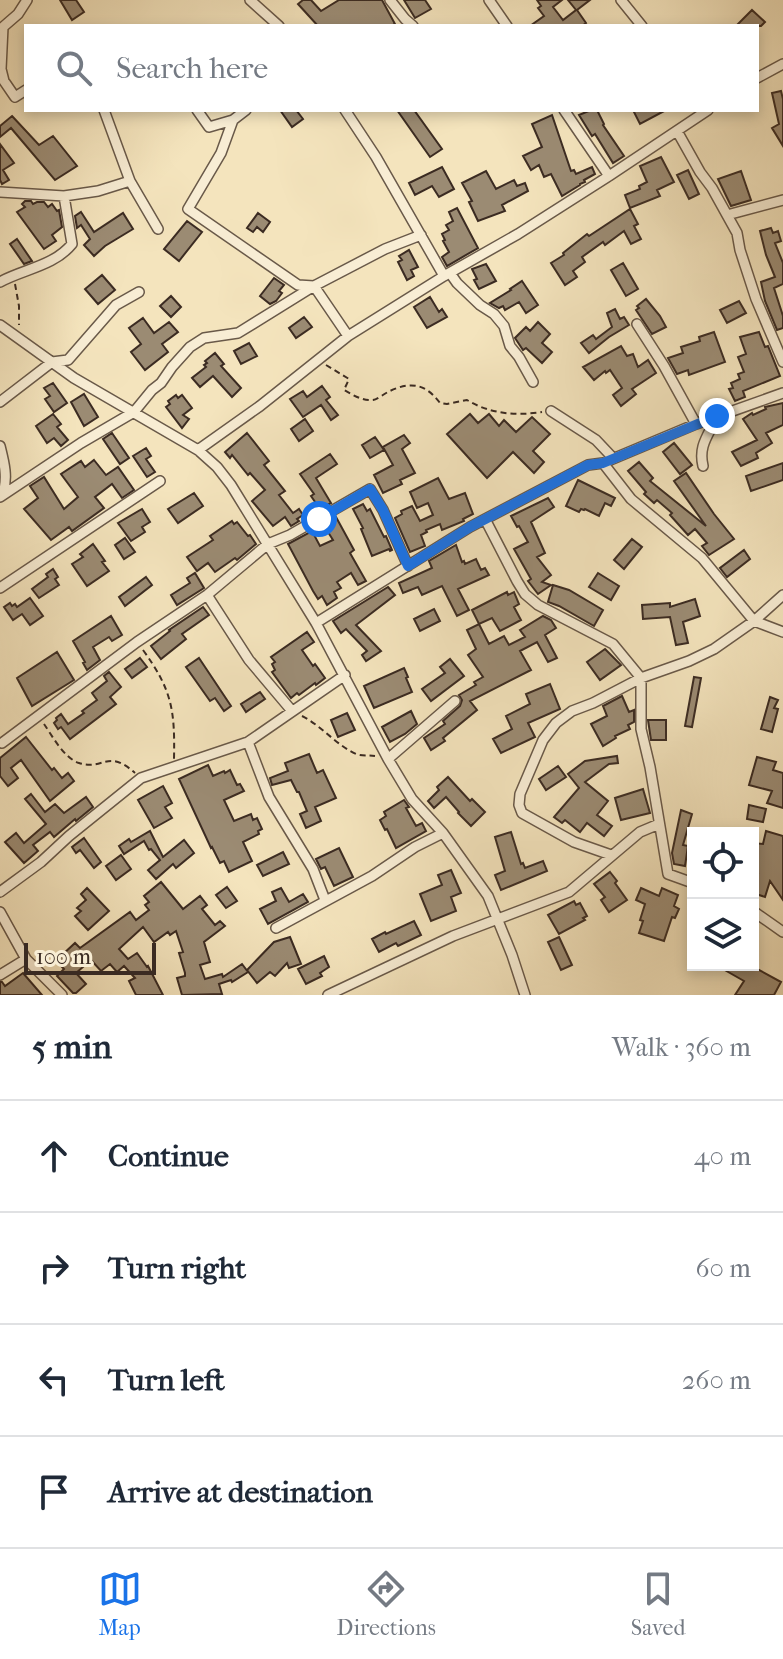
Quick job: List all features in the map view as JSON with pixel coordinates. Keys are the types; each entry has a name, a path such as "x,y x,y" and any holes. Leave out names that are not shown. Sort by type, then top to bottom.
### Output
{"street":[{"path":"24,91 15,97 2,83 1,24 18,14 27,0"},
{"path":"390,0 411,24"},
{"path":"489,0 506,24"},
{"path":"621,0 640,24"},
{"path":"253,1 277,24"},
{"path":"759,77 783,64"},
{"path":"105,112 130,181 158,229"},
{"path":"198,112 209,127 233,120 243,112"},
{"path":"346,112 447,274 504,326 510,346 533,382"},
{"path":"565,112 609,176"},
{"path":"198,450 348,336 518,234 705,112"},
{"path":"233,120 221,153 188,209 298,285 314,286"},
{"path":"677,131 737,233 756,299 783,362"},
{"path":"0,192 64,196 98,191 130,181"},
{"path":"0,282 55,259 72,244 64,196"},
{"path":"727,215 783,200"},
{"path":"2,495 134,412 190,347 204,338 238,333 314,286 385,249 421,235"},
{"path":"314,286 348,336"},
{"path":"0,402 52,362 68,360 116,305 139,292"},
{"path":"637,324 696,424"},
{"path":"0,325 74,378 198,450 217,467 316,623 412,799 443,833 488,896 525,995"},
{"path":"316,623 485,519 588,465 783,393"},
{"path":"551,411 596,440 631,499 702,558 754,621 783,632"},
{"path":"703,466 700,455 717,416"},
{"path":"0,446 6,473 2,495"},
{"path":"0,588 160,481"},
{"path":"2,743 137,642 207,595 268,544 290,535 370,489 408,566"},
{"path":"485,519 525,594 538,605 613,644 641,678 641,729 668,874 687,881"},
{"path":"207,595 249,660 292,711"},
{"path":"611,855 574,842 522,813 520,794 543,740 556,723 572,711 641,678 714,649 754,621 783,595"},
{"path":"0,892 41,862 141,778 248,742 345,675"},
{"path":"388,759 455,701"},
{"path":"248,742 269,797 313,869 325,900"},
{"path":"328,995 453,936 569,892 640,832 659,824"},
{"path":"276,928 443,833"},
{"path":"0,912 26,959 62,995"},
{"path":"759,915 783,932"},
{"path":"0,975 26,959"}],"path":[{"path":"13,275 19,306 18,338"},
{"path":"319,361 349,379 344,390 355,398 374,400 406,385 421,386 431,391 440,403 467,400 479,408 512,415 551,411"},
{"path":"137,642 166,685 175,722 174,767"},
{"path":"292,711 317,724 359,755 388,759"},
{"path":"38,717 68,756 80,763 96,764 109,760 124,763 141,778"}],"building":[{"path":"60,0 76,0 84,12 72,20"},
{"path":"311,0 321,11 339,0 382,0 395,24 316,24 298,4"},
{"path":"404,0 425,0 431,9 415,18"},
{"path":"537,0 562,0 553,7 563,20 576,10 568,0 590,0 577,10 585,24 533,24 544,16 538,8 541,6"},
{"path":"752,10 765,22 761,26 738,24"},
{"path":"781,91 783,146 772,128 779,124 772,93"},
{"path":"281,112 298,112 303,119 292,127"},
{"path":"398,112 415,112 442,149 430,157"},
{"path":"598,112 624,156 613,163 579,115"},
{"path":"634,112 662,112 640,124"},
{"path":"552,115 571,171 574,170 576,174 592,167 595,174 562,196 551,174 544,177 539,165 531,170 523,156 542,147 532,124"},
{"path":"12,116 39,145 53,136 77,166 55,180 11,128 0,137 0,126"},
{"path":"0,144 14,163 3,170 9,180 2,184 0,180"},
{"path":"661,157 674,182 657,190 660,196 630,208 625,195 640,189 639,186 647,182 640,166"},
{"path":"442,167 454,189 439,197 432,186 415,195 409,183"},
{"path":"688,170 699,194 689,199 677,175"},
{"path":"486,171 496,189 514,180 517,186 525,183 528,191 502,205 505,211 478,221 462,183"},
{"path":"741,171 751,200 731,206 718,179"},
{"path":"25,201 33,204 44,202 48,207 52,204 59,210 62,227 52,235 56,241 44,249 17,212 25,207 22,204"},
{"path":"457,208 478,248 447,266 442,257 449,252 442,234 449,230 446,225 453,221 449,212"},
{"path":"630,209 641,239 631,244 624,231 605,245 603,242 582,257 585,262 573,271 577,277 565,285 551,263 587,234 589,236"},
{"path":"81,212 94,232 123,213 133,229 94,256 84,245 90,239 81,225 77,228 75,216"},
{"path":"258,213 270,222 263,232 257,227 253,232 247,228"},
{"path":"187,221 202,232 179,261 164,249"},
{"path":"771,228 773,233 778,231 781,241 775,243 783,263 783,284 774,288 783,316 783,328 777,330 761,282 775,277 760,231"},
{"path":"17,239 32,261 24,264 10,244"},
{"path":"409,250 418,267 411,270 414,276 407,280 398,262 402,260 399,256"},
{"path":"623,263 638,289 626,296 611,270"},
{"path":"486,264 496,281 479,289 472,269"},
{"path":"102,275 115,290 98,304 85,289"},
{"path":"274,278 284,285 279,291 282,293 270,304 260,296"},
{"path":"522,281 538,305 526,313 519,302 505,310 503,306 499,308 490,303 511,290"},
{"path":"171,296 181,307 171,317 160,306"},
{"path":"430,297 439,312 442,309 447,317 427,328 414,307"},
{"path":"646,299 666,327 652,334 636,310"},
{"path":"739,301 746,313 727,323 720,310"},
{"path":"615,309 620,319 624,317 629,325 589,353 581,343 593,335 596,339 612,327 607,313"},
{"path":"304,317 312,327 296,338 289,328"},
{"path":"143,318 154,333 169,322 178,332 162,344 168,352 145,370 131,352 141,344 129,328"},
{"path":"538,322 550,334 542,343 552,352 542,363 526,348 523,350 515,338 526,327 530,331"},
{"path":"714,332 725,362 689,375 688,370 677,374 668,358 683,353 681,347 700,341 699,337"},
{"path":"759,332 780,376 743,391 745,397 735,401 729,389 733,388 731,383 740,379 738,374 744,372 738,357 746,354 740,337"},
{"path":"249,343 257,356 241,364 234,351"},
{"path":"621,346 627,356 633,354 638,367 648,360 656,373 632,389 636,394 621,406 613,395 622,388 610,370 594,380 583,367"},
{"path":"215,353 224,364 221,366 241,388 232,397 213,376 200,387 192,378 206,367 205,361"},
{"path":"53,383 67,403 54,412 45,399 50,396 44,388"},
{"path":"322,386 330,397 326,400 338,415 331,420 321,405 303,417 290,399 303,391 307,397"},
{"path":"84,394 98,417 84,426 71,402"},
{"path":"176,395 178,398 182,395 192,408 183,415 189,419 182,428 166,407"},
{"path":"783,403 783,425 766,433 772,443 756,453 758,458 741,466 732,452 757,440 743,419 765,407"},
{"path":"53,414 61,424 57,427 68,440 61,446 54,438 47,443 36,426"},
{"path":"470,414 478,423 489,414 499,426 504,420 516,432 532,417 550,434 533,451 544,462 534,473 513,452 487,478 447,434"},
{"path":"305,419 313,431 299,441 291,429"},
{"path":"112,433 129,458 120,464 103,439"},
{"path":"247,433 269,461 264,465 285,491 279,495 293,513 299,509 303,515 291,526 285,517 273,526 252,501 265,490 232,455 230,458 225,452"},
{"path":"404,435 410,443 402,449 415,473 400,480 402,484 383,493 374,475 393,465 383,447"},
{"path":"375,437 384,450 370,458 362,445"},
{"path":"674,443 692,465 680,474 663,452"},
{"path":"146,448 151,456 146,459 155,472 147,477 133,456"},
{"path":"330,454 337,464 316,478 331,503 320,509 300,474"},
{"path":"94,460 106,475 118,467 134,490 122,498 112,484 95,497 104,508 72,531 69,527 51,540 24,509 38,498 30,486 44,477 64,509 78,497 61,474 81,461 85,467"},
{"path":"639,462 653,478 650,481 706,526 674,481 686,473 734,539 709,555 702,546 707,543 695,529 688,535 670,515 672,513 644,494 646,492 628,471"},
{"path":"783,463 783,480 751,491 746,476"},
{"path":"438,478 449,499 465,493 473,514 442,530 440,524 426,530 421,535 425,546 410,552 395,518 412,506 420,521 433,515 428,503 417,508 410,492"},
{"path":"578,480 615,498 611,506 605,503 599,516 585,509 579,512 566,506"},
{"path":"194,493 203,506 178,523 168,509"},
{"path":"548,498 554,507 531,522 545,553 537,557 551,575 542,582 551,585 538,594 528,581 531,579 514,549 528,542 511,516"},
{"path":"363,504 367,511 370,509 392,550 372,556 353,509"},
{"path":"142,509 150,522 142,527 145,532 131,541 118,523"},
{"path":"336,517 354,550 350,553 366,581 358,585 351,573 337,582 341,588 334,592 337,598 327,605 322,596 318,599 288,544 312,531 320,546 333,540 323,524"},
{"path":"232,521 234,524 237,522 256,544 237,560 235,558 215,572 208,563 197,571 187,557 213,540 210,536"},
{"path":"125,538 135,552 124,559 115,545"},
{"path":"632,539 642,547 624,569 614,560"},
{"path":"93,544 109,571 87,586 72,564 83,557 80,554"},
{"path":"456,545 462,562 465,564 476,559 481,570 485,568 489,575 458,589 469,610 457,616 442,586 422,595 418,587 403,593 399,583 432,568 429,561"},
{"path":"744,550 750,559 727,577 720,568"},
{"path":"53,569 59,585 39,598 32,589"},
{"path":"195,573 204,588 177,605 171,595 190,583 187,578"},
{"path":"598,573 619,586 611,600 589,587"},
{"path":"146,577 152,585 125,606 119,597"},
{"path":"553,585 569,590 603,610 594,626 548,602"},
{"path":"388,587 395,595 356,625 381,651 366,661 362,655 367,651 346,629 341,633 333,621"},
{"path":"507,592 508,595 514,592 519,604 514,607 521,620 500,631 492,618 479,624 472,610"},
{"path":"30,598 43,616 30,625 22,614 13,620 4,607 10,603 17,607"},
{"path":"695,599 700,616 683,622 688,643 676,645 670,617 643,619 642,605 670,603 670,607"},
{"path":"203,607 209,615 182,634 186,639 161,659 151,646"},
{"path":"434,609 440,621 420,631 414,619"},
{"path":"111,616 122,635 112,641 109,637 93,647 100,660 87,670 73,641"},
{"path":"543,616 551,620 556,628 545,635 557,658 548,662 537,642 520,651 531,670 470,701 477,710 431,750 424,738 445,724 443,721 460,706 462,700 459,695 483,677 468,655 476,649 467,630 479,624 489,644 504,636 509,645 525,637 520,630"},
{"path":"307,632 314,642 302,650 325,678 291,698 272,672 275,662 271,657"},
{"path":"605,649 621,665 600,680 587,662"},
{"path":"57,652 74,680 32,706 17,678"},
{"path":"140,658 147,667 132,678 125,669"},
{"path":"199,658 231,706 224,711 215,698 210,701 186,667"},
{"path":"450,659 464,676 431,701 422,689 445,673 440,667"},
{"path":"404,668 412,692 374,708 364,686"},
{"path":"109,672 121,687 110,697 116,704 70,739 54,723 56,718 61,714 68,724 84,713 82,711 97,700 92,693 107,681 104,676"},
{"path":"694,677 701,678 692,727 685,726"},
{"path":"550,684 560,709 528,723 535,737 501,753 493,739 512,729 506,716 530,704 526,694"},
{"path":"260,692 265,699 246,712 241,704"},
{"path":"622,696 629,712 634,710 634,722 628,725 630,729 603,746 591,724 607,716 603,706"},
{"path":"770,697 778,700 774,708 778,709 772,732 761,729"},
{"path":"411,711 417,724 390,742 382,727"},
{"path":"347,713 355,730 338,737 331,720"},
{"path":"648,720 666,720 666,740 651,740"},
{"path":"26,737 52,770 54,768 62,778 68,773 74,781 50,801 21,760 11,768 18,778 8,786 0,776 0,758"},
{"path":"309,754 317,773 323,770 336,798 315,807 321,821 306,828 300,814 307,811 291,780 272,785 270,778 288,771 285,763"},
{"path":"617,756 618,763 609,764 585,782 608,801 597,815 612,826 604,836 587,823 580,832 565,820 562,823 554,817 579,788 568,774 585,761"},
{"path":"757,757 776,762 773,770 783,773 783,808 767,803 772,791 749,785"},
{"path":"208,765 213,776 230,770 237,785 240,784 244,791 224,800 234,821 251,814 253,820 257,818 262,829 258,831 259,834 243,842 252,861 229,872 224,861 220,863 211,848 179,779"},
{"path":"558,766 566,777 546,790 539,779"},
{"path":"448,777 485,812 471,826 446,797 434,808 428,801"},
{"path":"163,786 172,803 165,807 172,818 154,828 138,800"},
{"path":"643,789 650,813 621,820 615,798"},
{"path":"31,794 45,812 55,804 64,813 86,797 93,807 54,837 50,832 33,845 38,851 24,863 5,842 16,833 24,843 46,824 25,799"},
{"path":"404,800 416,826 422,823 426,831 396,848 380,820 386,816 384,812"},
{"path":"749,805 766,809 763,822 747,819"},
{"path":"681,810 692,814 683,845 687,846 685,866 674,864 672,853"},
{"path":"150,831 163,857 184,840 194,853 176,868 173,864 156,879 148,870 160,860 144,841 124,854 119,846"},
{"path":"766,831 783,836 783,900 770,881 765,897 759,895 759,844 763,844"},
{"path":"511,832 521,864 525,868 543,861 547,871 501,890 495,875 505,871 495,837"},
{"path":"84,838 101,862 94,868 80,850 76,853 72,847"},
{"path":"339,848 353,877 334,886 325,867 321,869 316,859"},
{"path":"283,852 289,864 263,876 257,865"},
{"path":"121,855 131,869 116,880 106,866"},
{"path":"451,870 461,893 451,897 456,911 431,921 420,894 442,885 438,875"},
{"path":"610,872 627,900 609,912 601,900 605,897 594,884"},
{"path":"161,882 183,909 200,896 207,905 202,909 215,925 220,921 225,926 204,942 210,962 200,965 205,979 222,974 223,977 242,964 248,972 232,982 219,984 222,994 182,995 177,978 185,976 185,973 179,953 183,952 176,931 170,935 168,932 154,942 143,927 119,949 128,959 137,953 148,966 163,995 136,995 129,981 135,978 124,966 117,972 110,964 101,971 91,960 76,973 86,984 73,993 57,976 64,969 54,958 59,954 61,956 75,943 80,948 130,912 136,920 149,910 145,905 149,902 144,896"},
{"path":"227,887 237,901 226,908 216,895"},
{"path":"87,888 109,911 88,930 75,916 81,911 77,908 86,900 81,894"},
{"path":"281,888 289,902 303,894 308,902 268,924 260,909 276,901 272,892"},
{"path":"641,888 659,896 662,888 678,895 674,906 679,909 675,918 672,917 664,941 639,933 645,904 636,900"},
{"path":"574,901 576,905 580,903 587,916 559,934 548,915"},
{"path":"414,921 421,935 379,952 372,939"},
{"path":"290,937 301,964 289,968 287,963 275,976 270,972 257,983 247,970 274,942"},
{"path":"559,937 572,965 561,970 548,942"},
{"path":"324,956 329,967 320,973 322,976 306,984 298,969"},
{"path":"759,970 781,982 774,995 735,995 744,981 726,971"},
{"path":"23,973 42,995 0,995 0,982 5,986"}],"route":[{"path":"319,519 370,489 408,566 470,527 588,465 603,463 717,416"}]}
